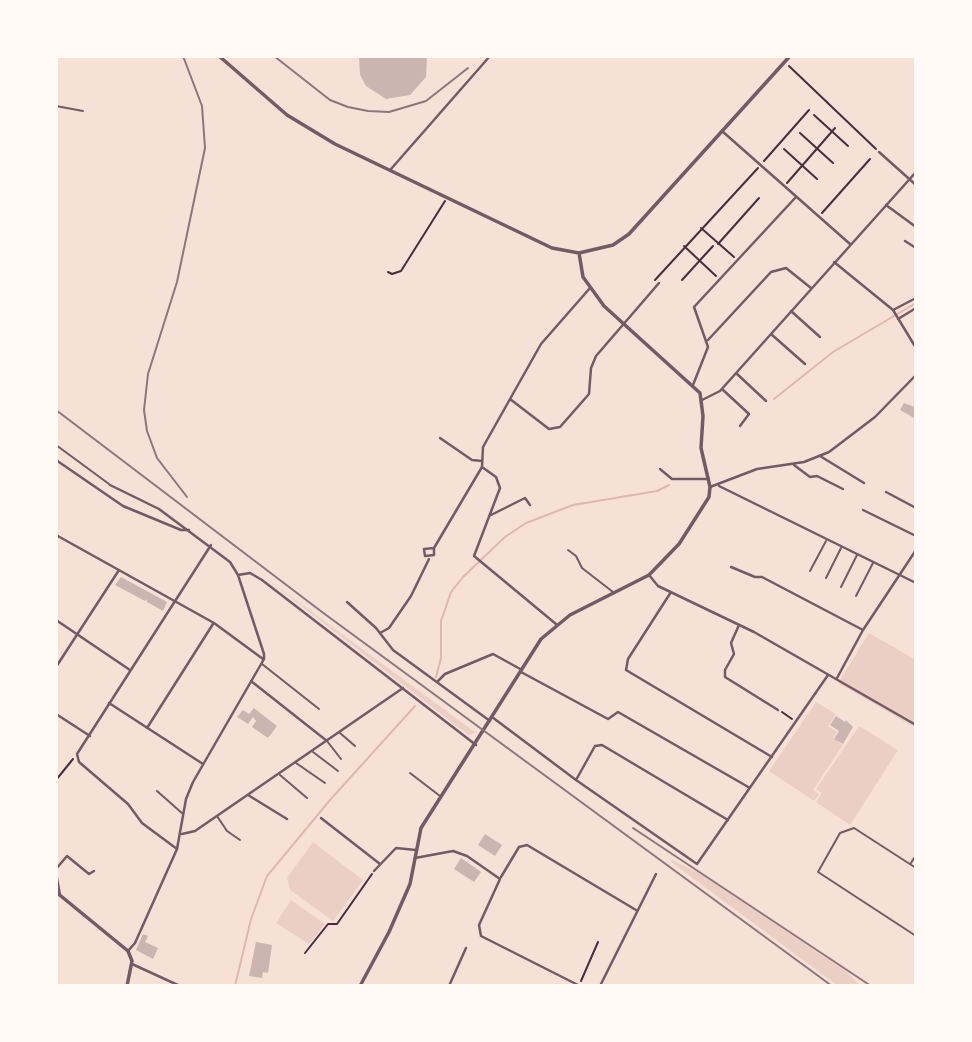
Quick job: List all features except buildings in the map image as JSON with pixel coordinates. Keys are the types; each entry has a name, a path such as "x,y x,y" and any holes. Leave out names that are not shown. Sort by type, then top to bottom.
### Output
{"street":[{"path":"219,56 298,122 335,144 552,248 579,253 613,244 629,234 790,56"},
{"path":"391,169 490,56"},
{"path":"722,131 850,244"},
{"path":"879,152 916,185"},
{"path":"702,400 712,398 722,389 916,172"},
{"path":"693,385 707,351 707,342 693,313 694,307 796,197"},
{"path":"886,205 916,227"},
{"path":"905,241 916,248"},
{"path":"360,986 410,884 421,828 541,639 556,624 649,575 694,522 707,501 710,487 701,448 702,400 693,385 622,324 590,288 583,277 579,253"},
{"path":"834,262 893,310 916,348"},
{"path":"707,342 771,272 786,268 811,288"},
{"path":"510,398 549,429 560,427 589,394 592,362 659,283"},
{"path":"380,633 389,628 411,596 429,558 434,555 434,548 482,467 483,447 541,344 590,288"},
{"path":"893,310 916,298"},
{"path":"898,318 916,308"},
{"path":"791,311 820,337"},
{"path":"770,334 805,364"},
{"path":"736,373 766,401"},
{"path":"710,487 719,486 757,469 820,457 866,424 916,375"},
{"path":"722,389 749,414 740,426"},
{"path":"440,438 472,460 482,461"},
{"path":"820,457 864,483"},
{"path":"56,460 122,506 181,530 189,530"},
{"path":"792,464 810,477 817,476 843,489"},
{"path":"482,467 496,477 500,484 474,550 479,563 556,624"},
{"path":"660,470 672,479 709,479"},
{"path":"110,485 159,509 211,545 230,562 238,575 261,640 263,661 203,764 186,799 182,834 177,849 135,943 128,951"},
{"path":"719,486 916,583"},
{"path":"886,492 916,508"},
{"path":"489,516 525,498 530,505"},
{"path":"863,510 916,536"},
{"path":"56,535 214,623 263,661"},
{"path":"177,849 142,823 128,804 77,757 211,545"},
{"path":"429,558 425,556 424,548 434,548"},
{"path":"836,679 863,630 916,550"},
{"path":"731,567 755,578 762,577 863,630"},
{"path":"56,667 119,569"},
{"path":"238,575 250,573 262,580 476,745"},
{"path":"649,575 658,586 739,625 916,725"},
{"path":"671,592 628,659 626,670 772,757"},
{"path":"347,603 380,633 393,650 694,863 700,862 828,675"},
{"path":"56,620 130,670"},
{"path":"147,728 214,623"},
{"path":"739,625 731,643 734,654 725,670 725,677 778,710"},
{"path":"437,682 445,674 493,654 502,656 521,671 608,719 618,712 750,788"},
{"path":"251,681 327,741"},
{"path":"182,834 195,831 403,688"},
{"path":"109,703 203,764"},
{"path":"56,715 90,736"},
{"path":"576,780 598,745 729,820"},
{"path":"248,795 287,819"},
{"path":"321,818 380,864"},
{"path":"580,986 481,936 479,925 500,878 519,847 527,845 636,910"},
{"path":"374,871 396,848 416,850"},
{"path":"415,858 453,851 467,856 500,878"},
{"path":"94,871 89,874 67,856 56,871 58,893 128,951 132,964 127,986"},
{"path":"600,986 656,874"},
{"path":"449,986 467,948"},
{"path":"132,964 180,986"}],"lane":[{"path":"56,106 83,111"},
{"path":"56,445 110,485"},
{"path":"810,571 826,540"},
{"path":"826,578 842,547"},
{"path":"568,550 576,556 583,568 614,593"},
{"path":"841,587 857,555"},
{"path":"856,596 873,563"},
{"path":"263,661 319,709"},
{"path":"339,733 355,746"},
{"path":"327,741 341,759"},
{"path":"312,751 338,771"},
{"path":"296,762 325,783"},
{"path":"410,773 442,797"},
{"path":"279,774 307,798"},
{"path":"157,791 184,815"},
{"path":"217,816 227,831 240,839"},
{"path":"916,868 854,828 840,833 818,872 916,936"},
{"path":"910,864 916,855"}],"path":[{"path":"785,62 879,152"},
{"path":"649,294 661,272 809,110"},
{"path":"814,115 848,146"},
{"path":"784,186 835,128"},
{"path":"800,133 833,163"},
{"path":"784,149 817,179"},
{"path":"818,217 870,159"},
{"path":"388,272 392,274 401,271 447,198"},
{"path":"718,244 759,198"},
{"path":"701,228 737,260"},
{"path":"684,246 719,279"},
{"path":"682,280 713,246"},
{"path":"778,710 796,722"},
{"path":"56,780 77,757"},
{"path":"305,953 328,924 337,924 374,871"},
{"path":"580,986 598,942"}],"shaded area":[{"path":"259,573 477,732 469,735 455,725"},
{"path":"869,633 916,660 916,728 838,683"},
{"path":"816,702 836,714 828,726 837,732 833,738 843,745 813,790 819,794 814,801 769,771"},
{"path":"859,726 898,750 850,825 816,802 822,793 816,789"},
{"path":"313,842 363,880 333,921 290,890 287,878"},
{"path":"672,860 697,872 847,972 860,986 838,986 671,862"},
{"path":"291,900 325,924 309,944 276,923"}],"waterway":[{"path":"774,399 833,352 916,303"},
{"path":"436,677 441,658 441,621 451,592 505,537 526,523 573,505 657,491 669,485"},
{"path":"235,986 251,919 267,876 330,800 415,706"}],"railway":[{"path":"183,56 202,106 205,148 177,282 148,374 144,410 147,431 157,458 187,497"},
{"path":"274,56 330,100 368,111 389,112 426,101 468,68"},
{"path":"56,410 322,612 832,986"},
{"path":"633,828 871,986"}]}
